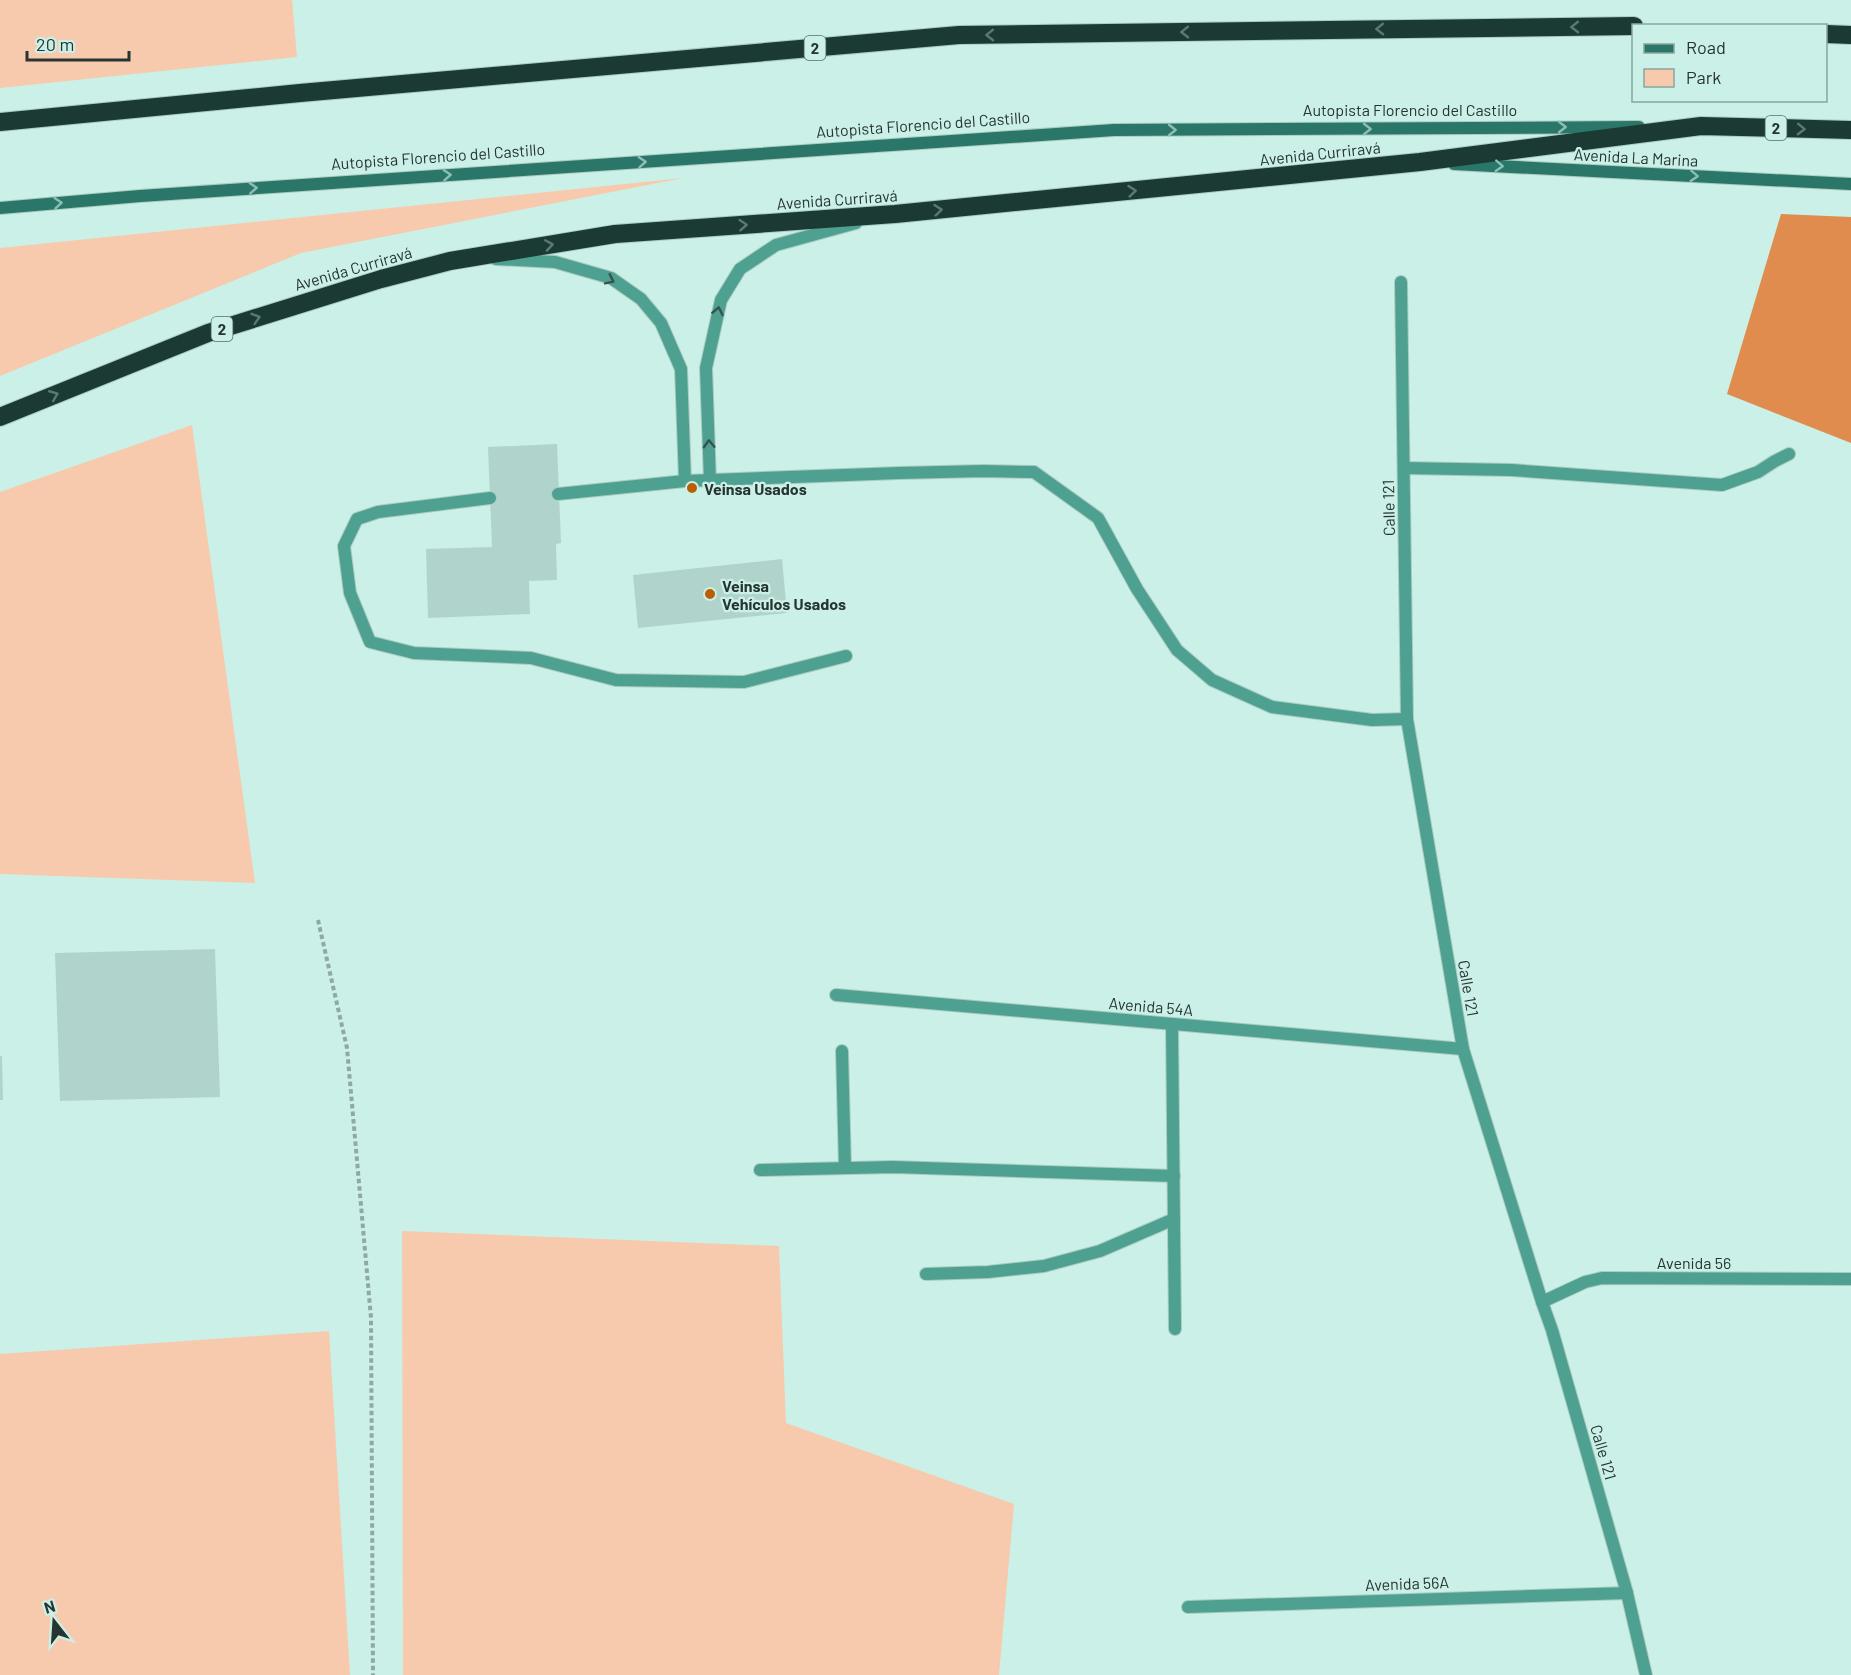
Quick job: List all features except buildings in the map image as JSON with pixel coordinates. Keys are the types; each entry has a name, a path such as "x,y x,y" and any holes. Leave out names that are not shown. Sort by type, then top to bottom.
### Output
{"highway":[{"name":"2","path":"0,122 959,35 1632,26"},
{"path":"1827,34 1851,35"},
{"name":"Autopista Florencio del Castillo","path":"1701,126 1851,130"},
{"name":"Avenida Curriravá","path":"0,417 208,333 381,279 450,261 615,234 895,214 1420,162 1701,126"}],"main road":[{"name":"Autopista Florencio del Castillo","path":"0,208 140,196 1114,130 1701,126"},
{"name":"Avenida La Marina","path":"1420,162 1851,184"}],"street":[{"path":"710,480 706,368 721,300 740,269 776,245 826,230 895,214"},
{"path":"450,261 492,259 555,262 610,278 641,299 661,323 681,369 685,481"},
{"name":"Calle 121","path":"1401,282 1407,719 1463,1049 1552,1330 1627,1593 1646,1675"},
{"path":"1404,468 1511,470 1722,485 1758,472 1775,460 1789,454"},
{"path":"558,494 685,481 941,472 1034,472 1098,518 1137,590 1178,650 1212,680 1272,707 1372,720 1407,719"},
{"path":"490,498 378,512 357,519 344,546 350,593 370,642 414,653 531,658 616,680 744,682 846,656"},
{"name":"Avenida 54A","path":"836,995 1463,1049"},
{"path":"1172,1024 1175,1329"},
{"path":"842,1052 845,1168"},
{"path":"760,1170 893,1167 1174,1176"},
{"path":"926,1274 988,1272 1044,1266 1101,1251 1174,1219"},
{"name":"Avenida 56","path":"1542,1302 1585,1282 1602,1278 1851,1279"},
{"name":"Avenida 56A","path":"1188,1607 1627,1593"}],"path":[{"path":"318,920 347,1048 371,1318 373,1675"}],"green space":[{"path":"0,0 292,0 297,57 0,88"},
{"path":"683,178 301,253 0,376 0,248"},
{"path":"192,425 255,883 0,874 0,492"},
{"path":"402,1231 779,1246 786,1423 1014,1504 999,1675 403,1675"},
{"path":"329,1331 350,1675 0,1675 0,1354"}],"shaded area":[{"path":"1781,214 1851,217 1851,443 1727,394"}],"place":[{"name":"Veinsa Usados","path":"692,488"},
{"name":"Veinsa Vehículos Usados","path":"710,594"}]}
